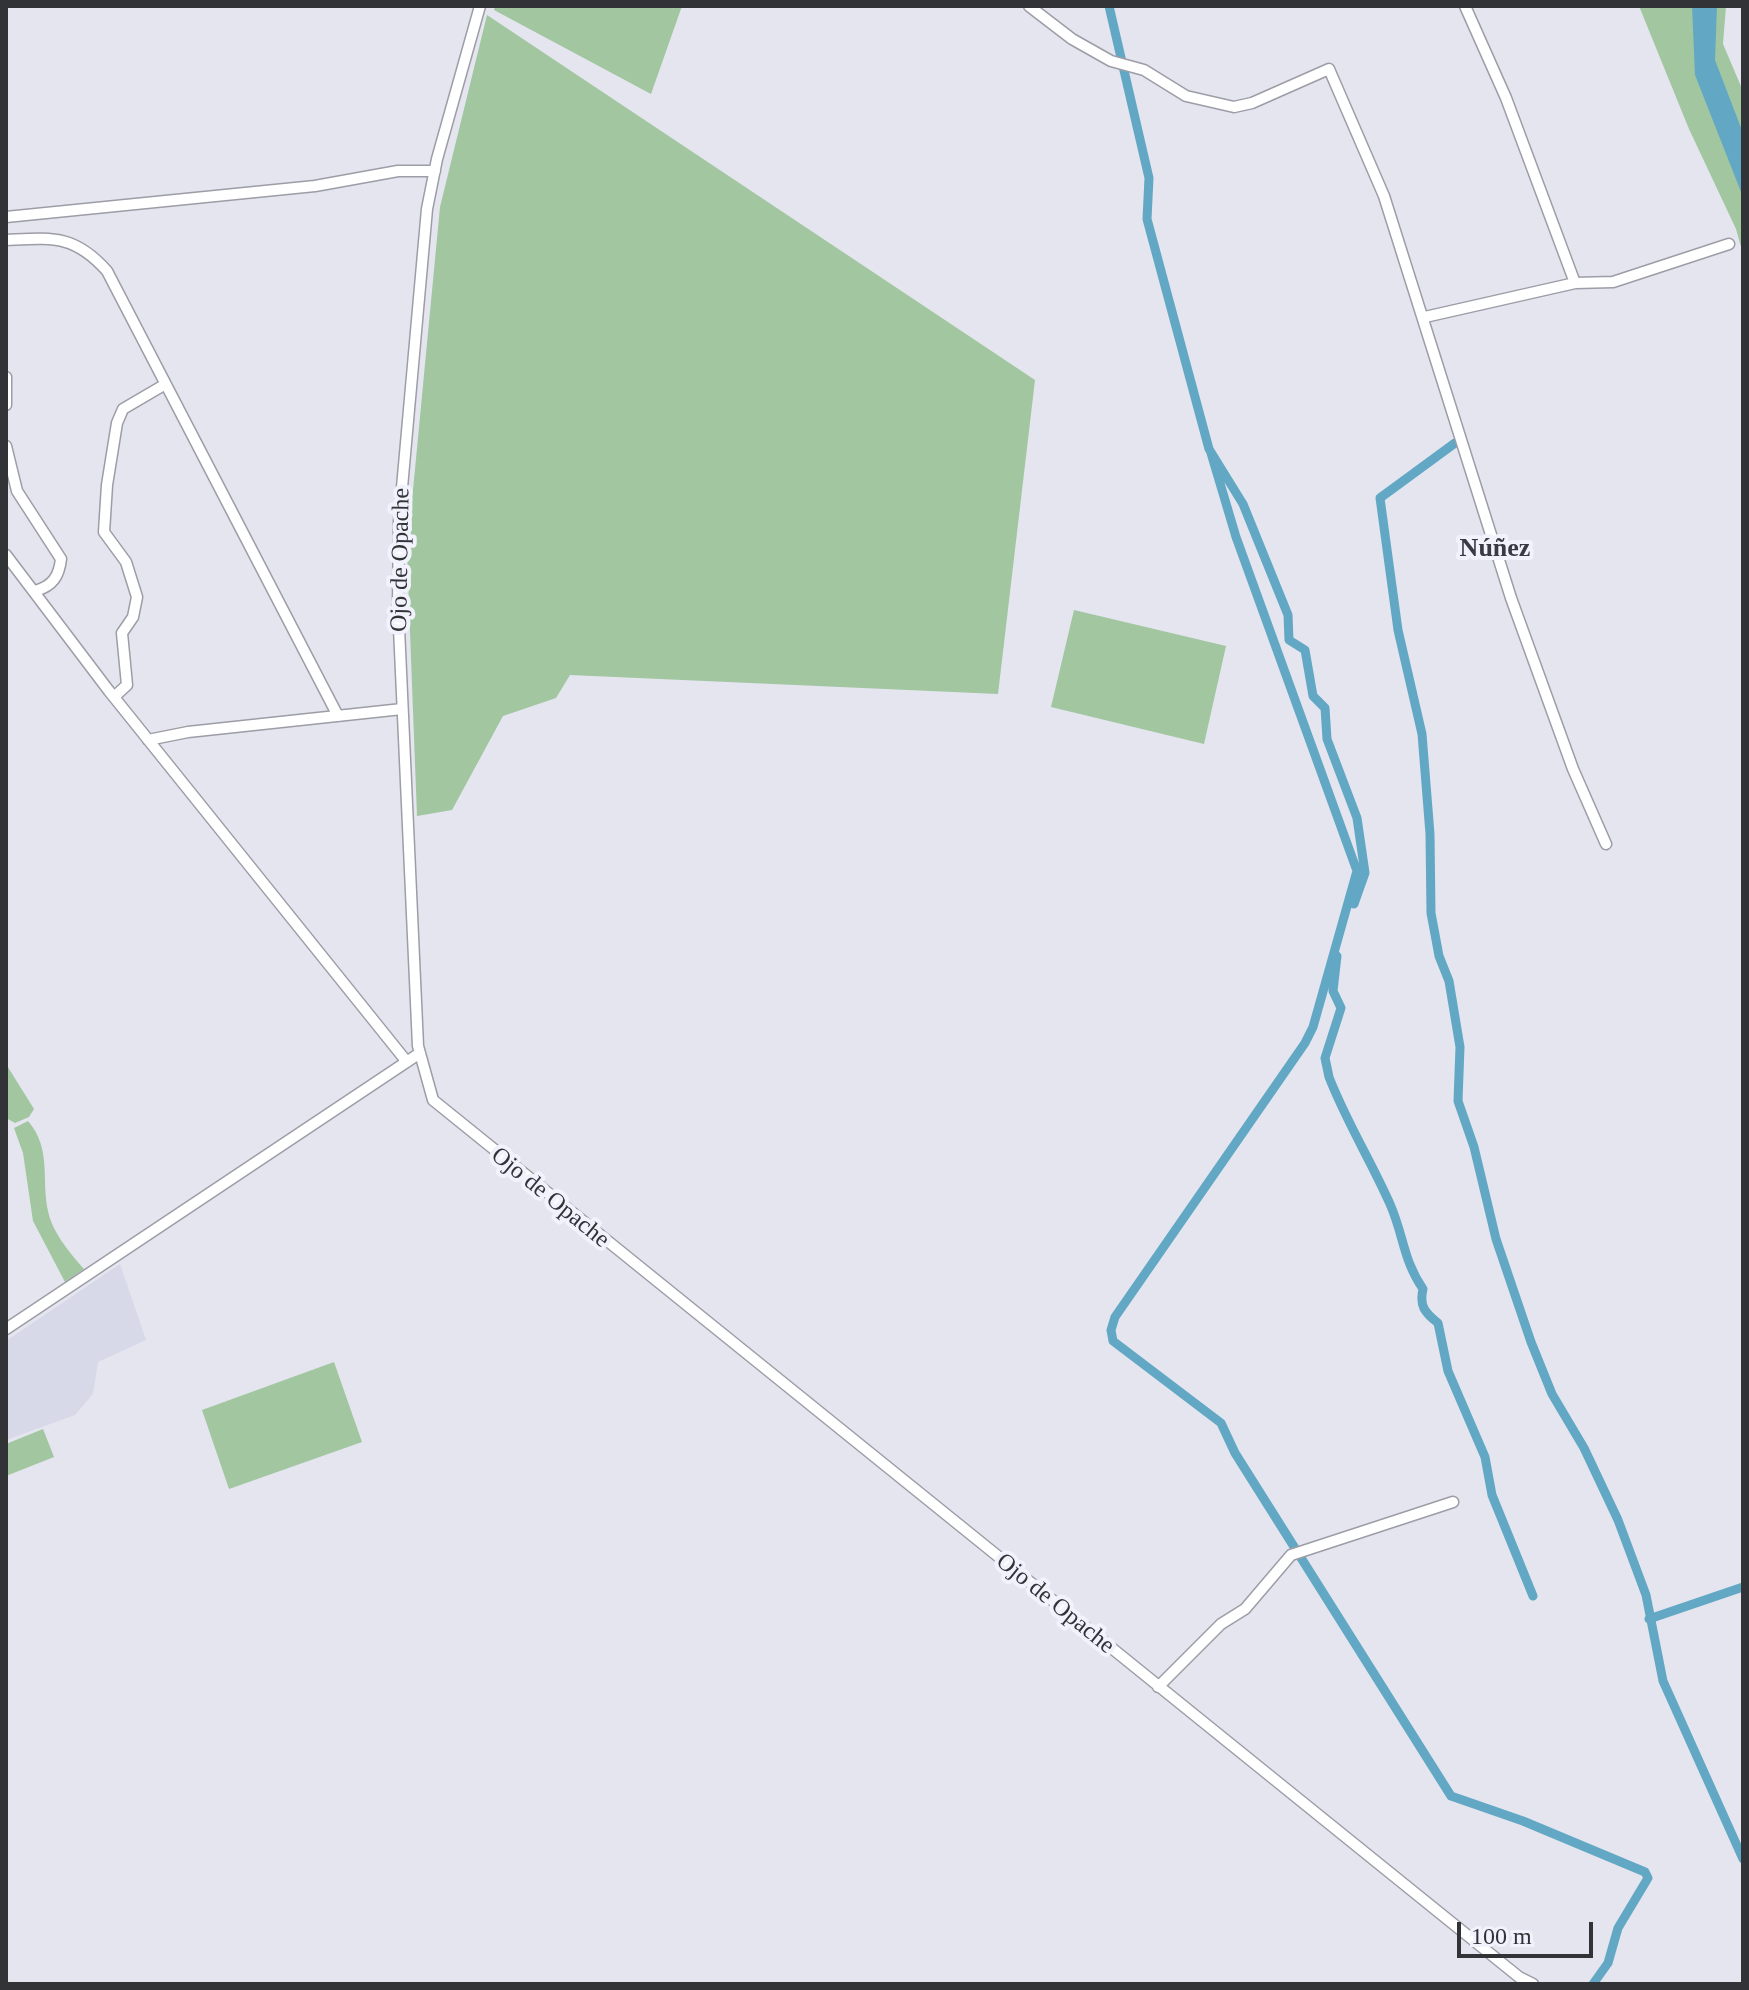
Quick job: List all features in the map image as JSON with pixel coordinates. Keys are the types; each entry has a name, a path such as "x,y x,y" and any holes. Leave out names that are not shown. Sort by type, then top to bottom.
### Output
{"street":[{"name":"Ojo de Opache","path":"480,6 427,209 399,521 411,941 420,1053 433,1100 448,1116 1158,1687 1519,1977 1533,1984"},
{"path":"1029,6 1072,39 1111,61 1144,70 1186,96 1210,102 1234,107 1252,103 1329,69 1384,196 1425,317 1429,340 1511,598 1573,769 1606,844"},
{"path":"1465,6 1506,98 1575,283"},
{"path":"6,217 302,187 398,171 435,171"},
{"path":"6,240 68,240 91,253 107,271 338,716"},
{"path":"1425,317 1575,283 1613,282 1729,244"},
{"path":"6,377 6,405"},
{"path":"114,697 127,685 122,633 133,617 137,597 126,562 104,532 107,485 117,423 123,409 164,385"},
{"path":"6,446 17,491 61,559 59,573 51,584 35,591"},
{"path":"6,555 148,740 407,1062"},
{"path":"148,740 402,709"},
{"path":"6,1329 420,1053"},
{"path":"1158,1687 1221,1624 1245,1609 1298,1552 1453,1502"}],"shaded area":[{"path":"120,1264 146,1340 98,1362 93,1394 75,1415 6,1440 6,1341"}],"green space":[{"path":"495,6 682,6 651,94 494,10"},
{"path":"1639,6 1726,6 1723,44 1743,91 1743,254 1736,229 1689,129"},
{"path":"487,15 1035,380 998,694 570,675 556,698 503,716 452,810 417,816 407,553 440,207"},
{"path":"1074,610 1226,646 1204,744 1051,707"},
{"path":"6,1064 34,1109 29,1117 15,1123 6,1118"},
{"path":"28,1121 43,1153 46,1199 53,1227 84,1269 65,1282 33,1221 23,1153 14,1128"},
{"path":"334,1362 362,1442 229,1489 202,1410"},
{"path":"43,1429 54,1457 6,1476 6,1444"}],"water":[{"path":"1692,6 1717,6 1715,60 1743,133 1743,197 1695,75"}],"waterway":[{"path":"1109,6 1149,178 1147,219 1209,449 1243,504 1288,615 1289,640 1305,650 1313,696 1325,708 1327,739 1357,818 1365,873 1354,904"},
{"path":"1455,443 1380,498 1398,630 1422,734 1430,834 1431,913 1439,956 1449,981 1460,1047 1458,1101 1474,1147 1496,1239 1531,1342 1552,1394 1584,1448 1618,1520 1646,1595 1663,1681 1743,1859"},
{"path":"1211,453 1236,537 1357,871 1313,1027 1305,1043 1115,1317 1111,1330 1113,1341 1221,1423 1235,1453 1451,1796 1523,1821 1645,1872 1648,1878 1618,1928 1608,1963 1593,1984"},
{"path":"1337,956 1333,991 1341,1008 1325,1058 1329,1077 1395,1216 1407,1258 1423,1289 1424,1309 1438,1323 1448,1371 1485,1457 1492,1495 1533,1596"},
{"path":"1649,1619 1743,1587"}],"district":[{"name":"Núñez","path":"1495,549"}]}
